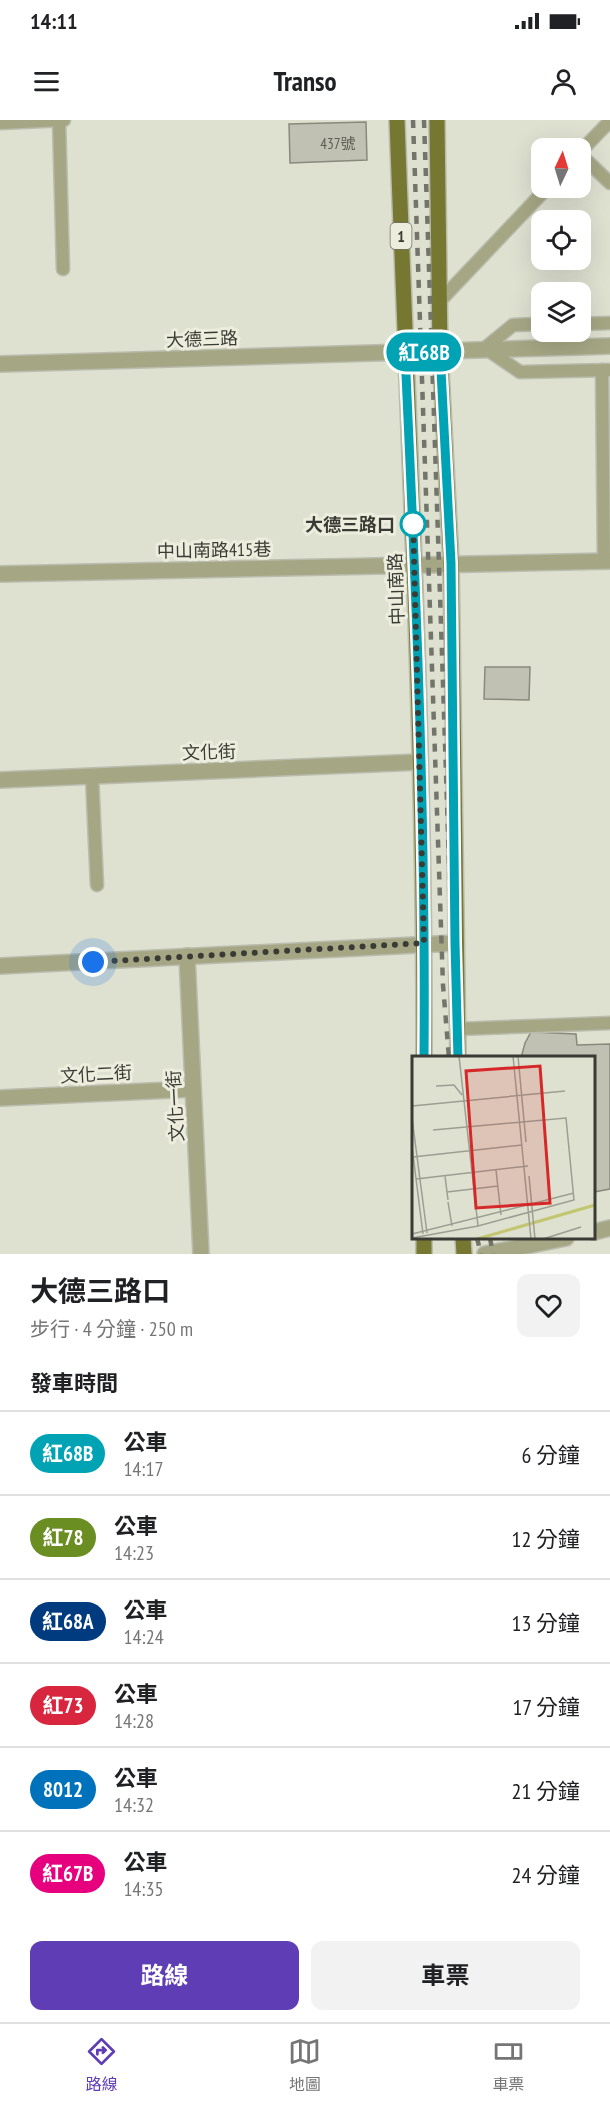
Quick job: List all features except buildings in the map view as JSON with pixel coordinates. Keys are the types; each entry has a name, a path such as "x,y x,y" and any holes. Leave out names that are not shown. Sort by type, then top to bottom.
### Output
{"main road":[{"name":"中山南路","path":"397,120 405,353 421,564 420,762 424,1056"},
{"name":"1","path":"437,120 440,351 451,563 458,1056"},
{"path":"463,1239 464,1254"}],"street":[{"path":"440,351 610,346"},
{"name":"大德三路","path":"0,364 440,351"},
{"name":"中山南路415巷","path":"0,574 607,561"},
{"name":"文化街","path":"0,780 420,762"},
{"path":"0,966 455,943"},
{"name":"文化一街","path":"187,956 201,1254"},
{"name":"文化二街","path":"0,1098 193,1089"},
{"path":"595,1232 610,1228"},
{"path":"485,1254 561,1239"}],"lane":[{"path":"59,120 63,269"},
{"path":"0,123 64,120"},
{"path":"591,141 610,121"},
{"path":"591,164 610,183"},
{"path":"439,302 538,198"},
{"path":"591,324 610,323"},
{"path":"531,324 513,325 485,348 520,372 606,370 607,561"},
{"path":"92,776 97,885"},
{"path":"458,1029 610,1023"}],"railway":[{"path":"413,120 443,985 449,1056"},
{"path":"424,120 453,981 460,1056"},
{"path":"477,1239 481,1254"},
{"path":"490,1239 493,1254"}],"bus line":[{"name":"紅68B","path":"424,1056 424,943 415,564 405,353 440,351 451,563 458,1056"}],"place":[{"name":"大德三路口","path":"413,524"}],"route":[{"path":"93,962 424,943 413,518 413,524"}]}
